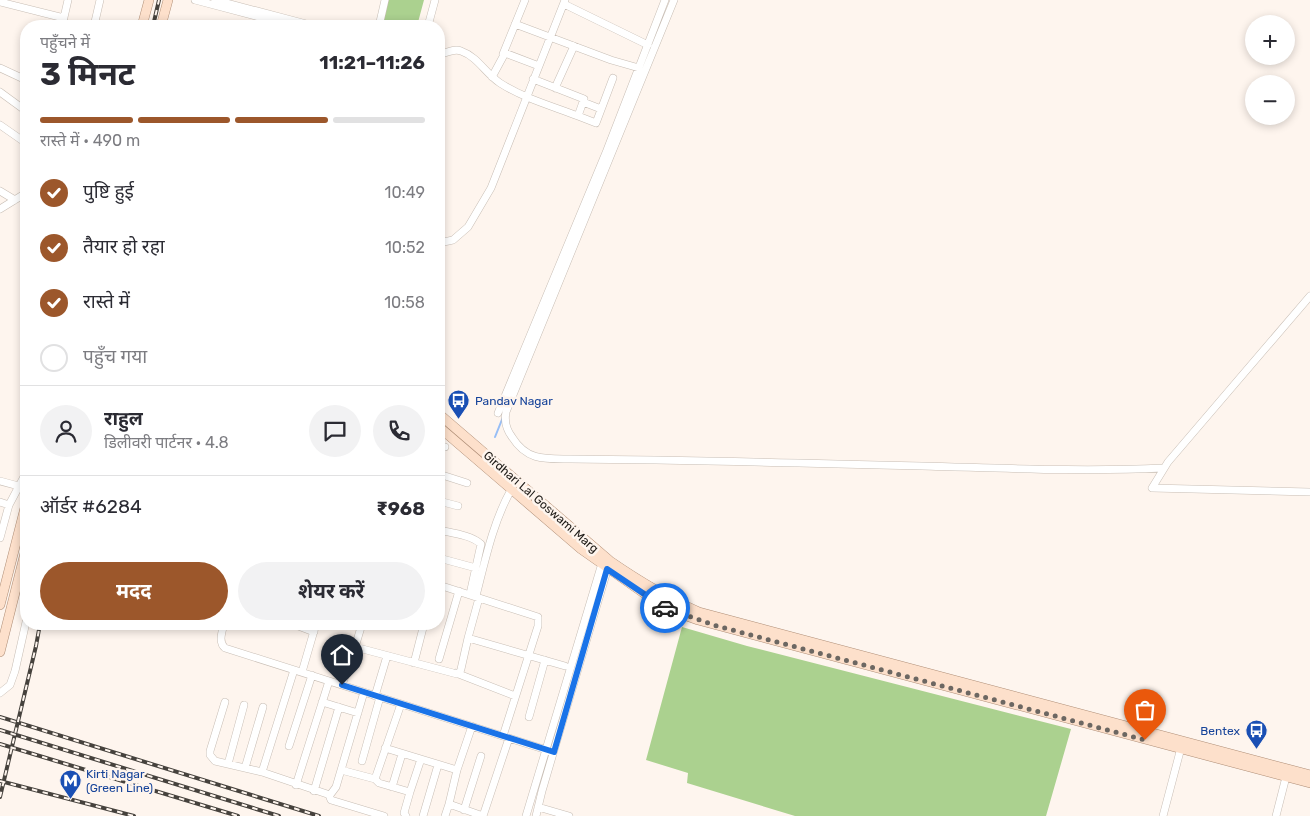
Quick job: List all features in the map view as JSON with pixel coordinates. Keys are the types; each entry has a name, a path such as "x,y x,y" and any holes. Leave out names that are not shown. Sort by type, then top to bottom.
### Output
{"main road":[{"path":"144,20 150,0"},
{"path":"163,20 168,0"},
{"name":"Girdhari Lal Goswami Marg","path":"445,419 606,563"},
{"name":"Girdhari Lal Goswami Marg","path":"445,433 580,549 655,591 699,612 1287,773 1310,783"},
{"path":"0,605 20,528"},
{"path":"0,652 20,573"},
{"name":"Girdhari Lal Goswami Marg","path":"1287,773 1310,775"}],"street":[{"path":"1,2 64,18 68,0"},
{"path":"95,20 100,0"},
{"path":"195,0 270,20"},
{"path":"215,0 242,4 294,20"},
{"path":"380,20 385,0"},
{"path":"430,20 435,0"},
{"path":"492,77 525,0"},
{"path":"498,413 607,150 665,0"},
{"path":"674,0 506,412 504,421 507,429 521,450 547,459 571,460 1162,470"},
{"path":"445,242 453,240 460,235 474,217 490,188 564,2 648,45"},
{"path":"515,24 611,60 639,68"},
{"path":"556,88 574,46"},
{"path":"445,53 454,50 462,51 478,61 492,77 503,85 596,123 613,78"},
{"path":"502,54 508,53 539,66"},
{"path":"0,68 20,77"},
{"path":"533,79 584,99 578,116"},
{"path":"0,92 20,107"},
{"path":"583,102 601,109"},
{"path":"0,125 20,138"},
{"path":"0,190 16,200"},
{"path":"0,210 20,197"},
{"path":"1310,296 1162,470 1152,488 1310,492"},
{"path":"445,476 468,483"},
{"path":"0,481 18,486"},
{"path":"0,538 9,505 20,483"},
{"path":"456,673 460,672 461,669 475,596 489,547 511,490"},
{"path":"0,502 9,505"},
{"path":"445,503 458,506"},
{"path":"445,531 480,542 481,549 476,568 475,596"},
{"path":"445,560 476,568"},
{"path":"526,816 606,563"},
{"path":"536,816 606,563"},
{"path":"445,587 538,617 538,626 515,696 506,737 483,816 449,804"},
{"path":"439,659 459,591"},
{"path":"0,693 10,685 24,630"},
{"path":"222,630 220,640 225,648 554,752"},
{"path":"302,672 314,632 309,630"},
{"path":"342,685 360,630"},
{"path":"414,663 423,630"},
{"path":"468,638 565,666"},
{"path":"355,647 456,673 515,696"},
{"path":"362,761 387,656"},
{"path":"529,717 545,660"},
{"path":"262,772 294,670"},
{"path":"289,746 312,676"},
{"path":"296,785 329,681"},
{"path":"329,795 333,793 336,787 364,692"},
{"path":"225,702 210,755 215,761 262,772 329,795 331,800 384,816"},
{"path":"322,702 358,713"},
{"path":"375,779 401,704"},
{"path":"228,764 244,705"},
{"path":"245,768 263,707"},
{"path":"314,791 339,708"},
{"path":"445,816 457,770 472,726"},
{"path":"1163,816 1182,745"},
{"path":"385,748 457,770"},
{"path":"392,787 402,754"},
{"path":"464,810 481,756"},
{"path":"406,816 404,813 405,808 421,759"},
{"path":"423,816 438,764"},
{"path":"341,770 375,779 379,783 410,792"},
{"path":"1276,816 1287,773"},
{"path":"538,807 569,816"}],"green space":[{"path":"386,0 424,0 419,20 382,20"},
{"path":"682,627 747,646 1071,729 1046,816 795,816 687,783 688,773 646,760"}],"waterway":[{"path":"495,437 503,417"}],"railway":[{"path":"154,20 159,0"},
{"path":"0,797 39,630"},
{"path":"0,717 319,816"},
{"path":"0,730 279,816"},
{"path":"0,744 238,816"},
{"path":"0,781 134,816"}],"way so far":[{"path":"665,608 717,626 1145,740"}],"place":[{"name":"Pandav Nagar","path":"459,420"},
{"name":"Bentex","path":"1256,750"},
{"name":"Kirti Nagar (Green Line)","path":"70,800"}],"route":[{"path":"342,685 554,752 607,569 665,608"}]}
